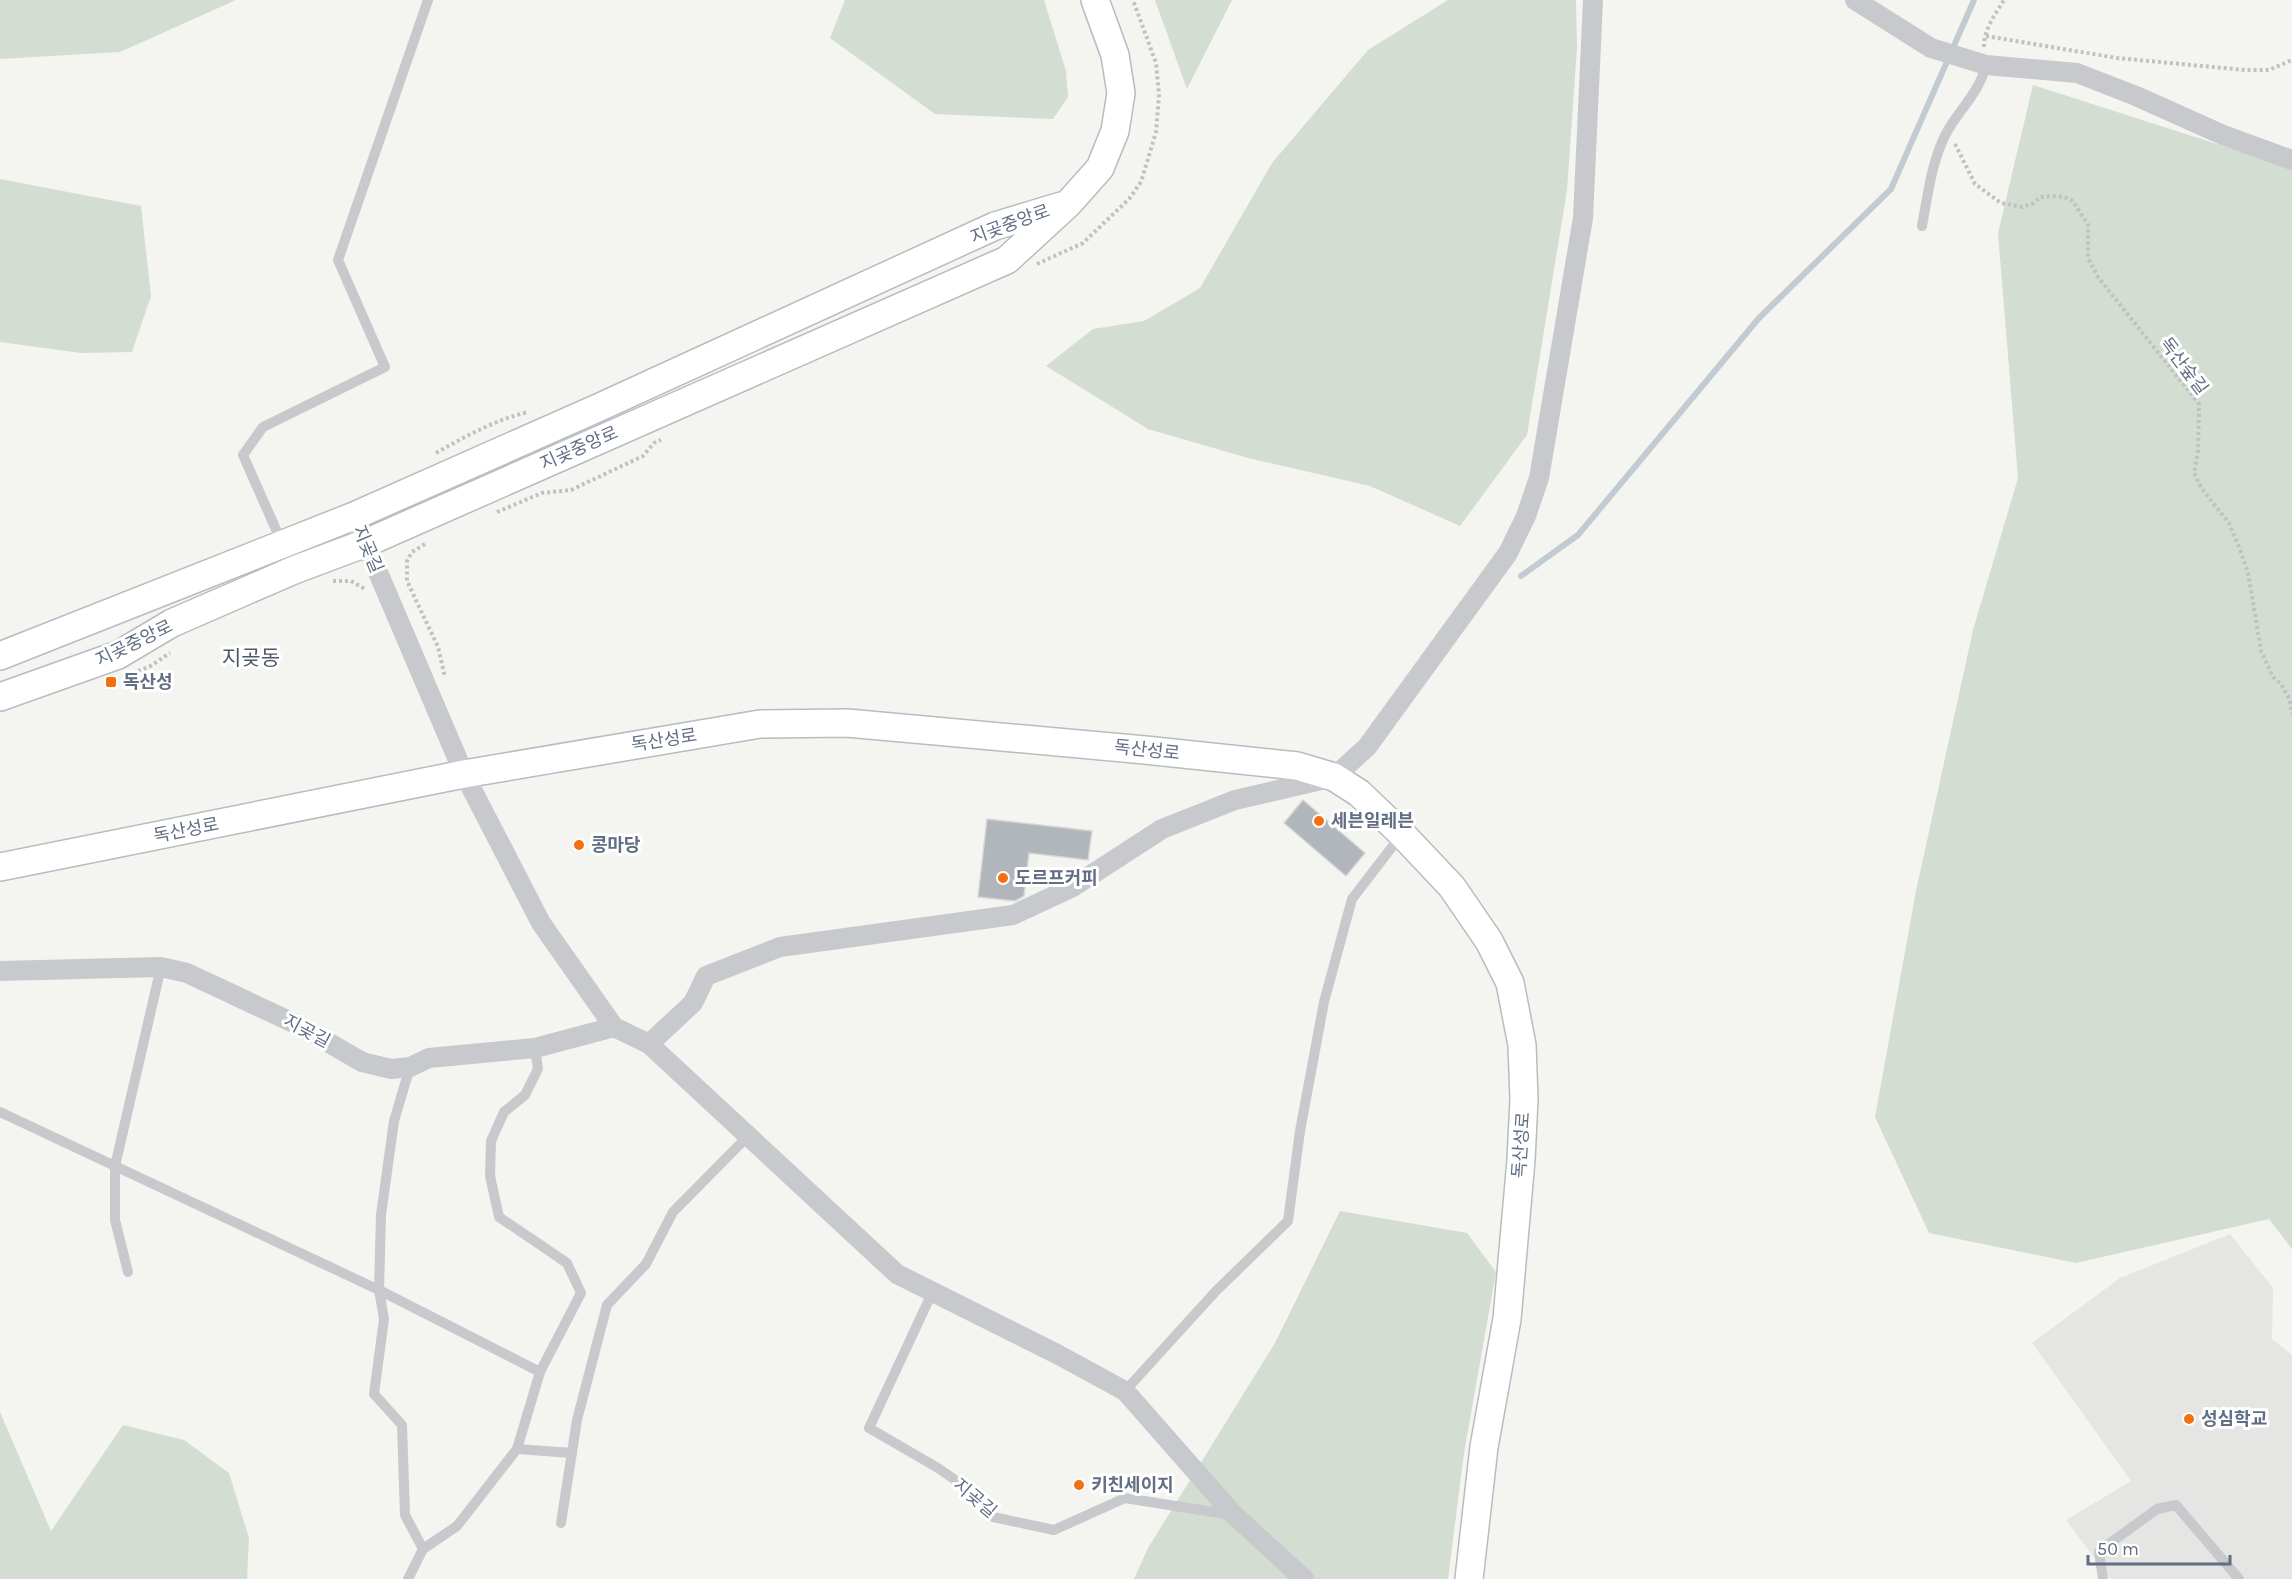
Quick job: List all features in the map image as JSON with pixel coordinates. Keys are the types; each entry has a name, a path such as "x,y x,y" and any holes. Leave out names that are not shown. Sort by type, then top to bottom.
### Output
{"street":[{"path":"1068,204 1100,168 1115,131 1121,93 1115,54 1095,0"},
{"path":"649,1044 693,1003 706,976 780,947 1013,915 1071,888 1162,829 1235,800 1334,777 1367,747 1508,553 1527,516 1539,478 1583,218 1593,0"},
{"path":"1855,0 1931,48 1986,65 2077,73 2136,96 2223,135 2292,160"},
{"name":"지곶중앙로","path":"0,656 288,556 366,543 1006,260 1068,204"},
{"name":"지곶중앙로","path":"0,696 118,654 354,516 600,407 995,226 1068,204"},
{"name":"지곶길","path":"354,516 464,774 541,923 614,1027 649,1044 897,1274 1057,1353 1125,1391 1234,1515 1304,1579"},
{"name":"독산성로","path":"0,867 464,774 760,724 847,723 1297,766 1334,777 1359,793 1402,834 1452,888 1489,941 1510,983 1522,1045 1524,1099 1521,1160 1507,1319 1484,1446 1469,1579"},
{"name":"지곶길","path":"0,971 162,967 187,973 300,1026 362,1062 391,1069 410,1067 429,1058 535,1048 614,1027"}],"lane":[{"path":"288,556 243,455 263,427 385,367 338,260 428,0"},
{"path":"1922,226 1931,175 1947,132 1982,81 1986,65"},
{"path":"1125,1391 1216,1291 1288,1221 1300,1131 1324,1002 1352,899 1402,834"},
{"path":"128,1272 115,1220 116,1166 162,967"},
{"path":"408,1579 423,1548 457,1526 517,1449 540,1372 581,1293 567,1263 498,1217 490,1176 491,1141 504,1112 525,1095 538,1069 535,1048"},
{"path":"410,1067 394,1121 381,1215 379,1290 384,1319 375,1395 402,1425 405,1515 423,1548"},
{"path":"0,1112 379,1290 540,1372"},
{"path":"561,1522 577,1420 608,1305 646,1264 673,1212 748,1136"},
{"name":"지곶길","path":"932,1293 869,1428 938,1468 971,1491 993,1518 1054,1530 1125,1498 1234,1515"},
{"path":"517,1449 572,1453"},
{"path":"2103,1579 2099,1551 2157,1509 2176,1505 2239,1579"}],"path":[{"path":"1986,65 1983,43 1992,20 2004,0"},
{"path":"1986,36 2117,58 2245,70 2269,70 2292,60"},
{"name":"독산숲길","path":"1947,132 1959,150 1975,184 2001,203 2022,207 2032,204 2041,196 2064,197 2073,201 2088,225 2088,258 2098,277 2199,404 2198,451 2194,473 2202,489 2229,523 2236,539 2248,572 2261,651 2273,677 2290,700 2292,714"},
{"path":"427,542 412,552 407,561 407,581 438,647 446,682"},
{"path":"330,581 351,581 359,584 369,595"},
{"path":"130,674 149,667 174,650"}],"shaded area":[{"path":"0,0 236,0 120,52 0,59"},
{"path":"845,0 1044,0 1066,71 1068,97 1053,119 935,114 830,38"},
{"path":"1155,0 1232,0 1187,89"},
{"path":"1448,0 1576,0 1577,48 1567,190 1527,435 1460,526 1370,486 1248,458 1148,429 1046,366 1093,329 1144,321 1200,288 1272,163 1368,50"},
{"path":"2033,85 2292,168 2292,1249 2269,1219 2076,1263 1929,1233 1875,1117 1916,891 1973,630 2018,478 1998,233"},
{"path":"0,179 141,206 151,296 132,352 81,353 0,342"},
{"path":"1340,1211 1467,1233 1496,1272 1464,1453 1448,1579 1134,1579 1148,1548 1275,1343"},
{"name":"성심학교","path":"2230,1234 2273,1288 2272,1339 2292,1355 2292,1579 2110,1579 2066,1520 2131,1481 2032,1343 2120,1278"},
{"path":"0,1412 51,1531 123,1425 184,1440 229,1473 249,1538 247,1579 0,1579"}],"building":[{"path":"1303,800 1365,853 1346,876 1284,823"},
{"name":"도르프커피","path":"987,819 1092,831 1088,860 1029,853 1024,896 1015,901 978,897"}],"waterway":[{"path":"1521,576 1578,535 1759,318 1891,189 1974,0"}],"place":[{"name":"독산성","path":"111,682"},
{"name":"세븐일레븐","path":"1319,821"},
{"name":"콩마당","path":"579,845"},
{"name":"도르프커피","path":"1003,878"},
{"name":"성심학교","path":"2189,1419"},
{"name":"키친세이지","path":"1079,1485"}],"district":[{"name":"지곶동","path":"251,658"}]}
